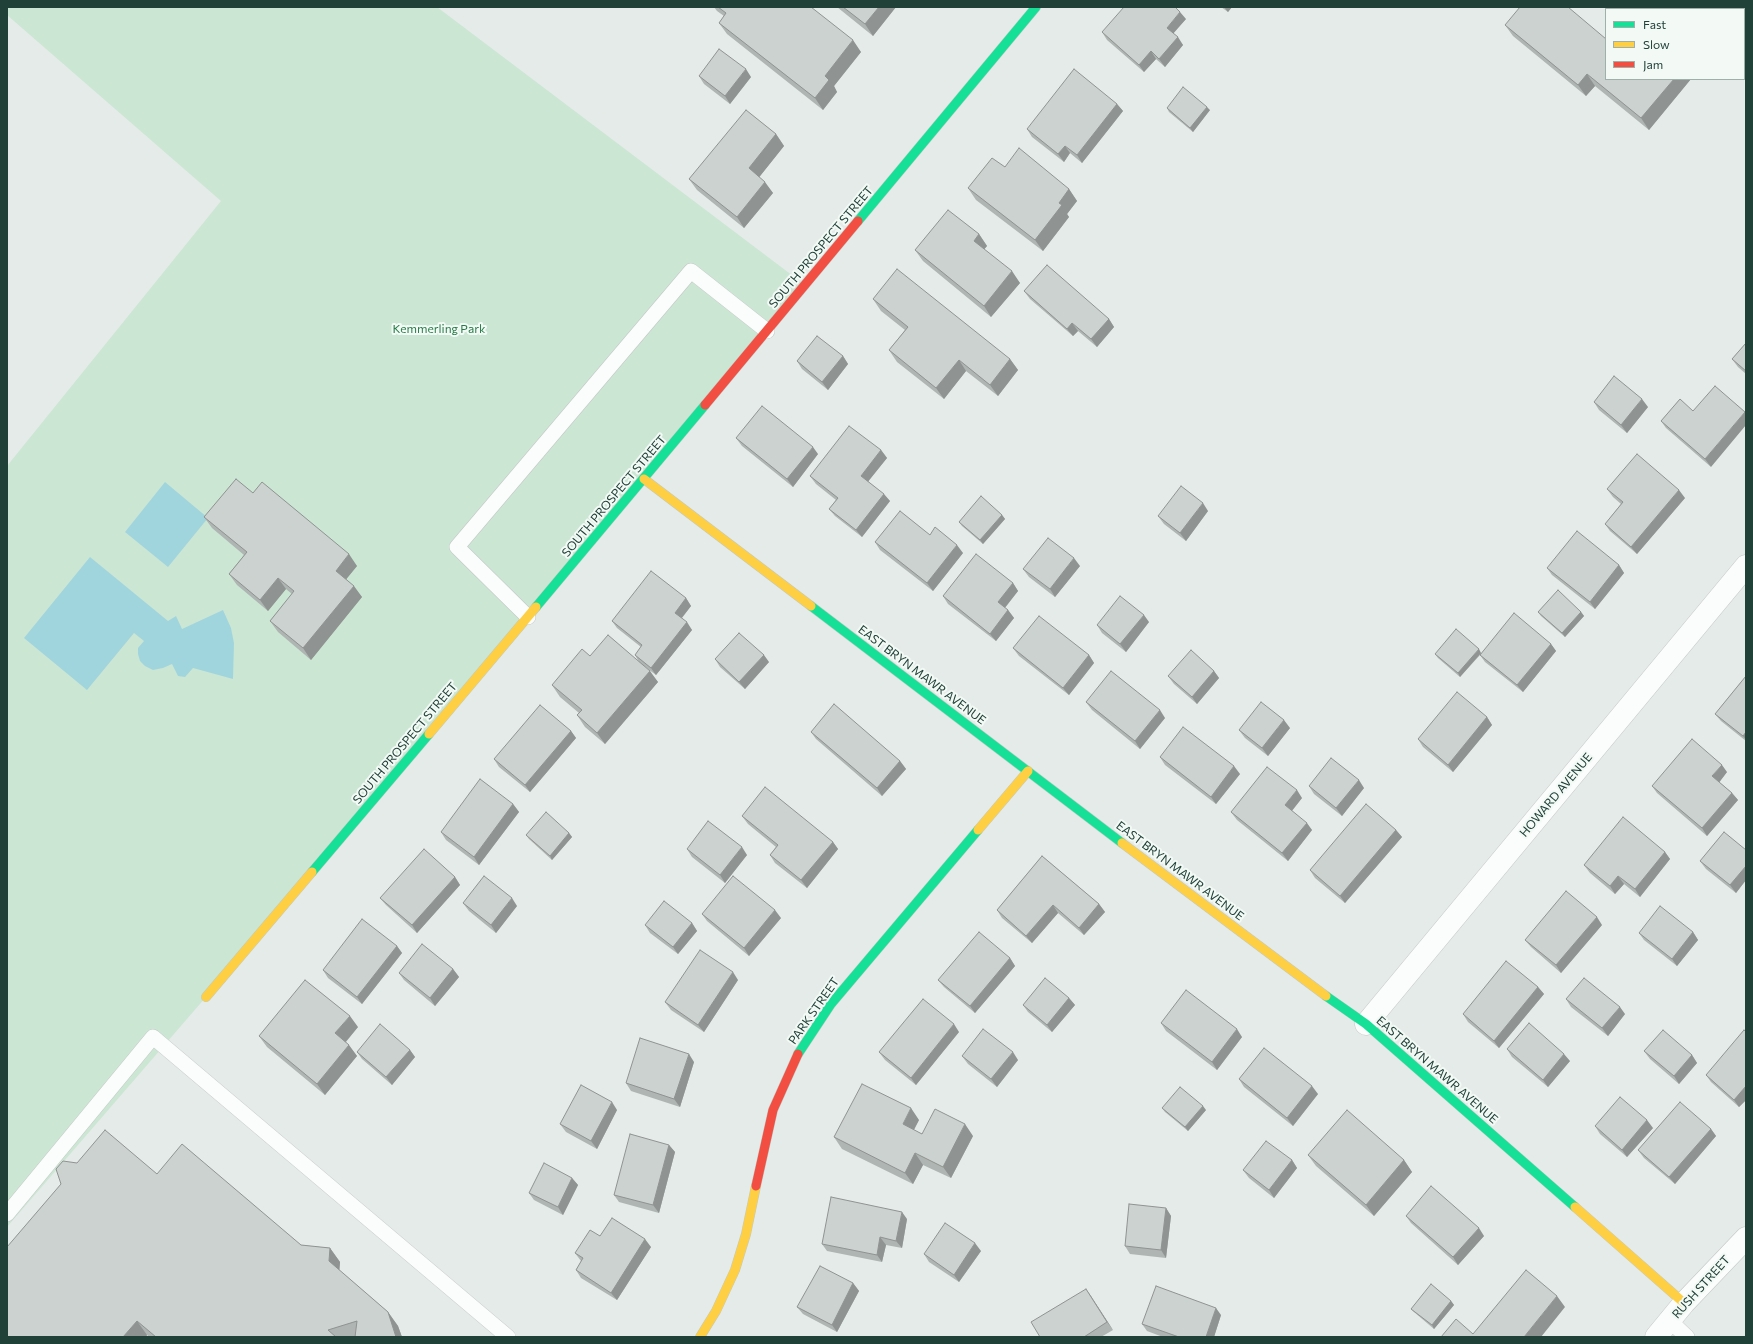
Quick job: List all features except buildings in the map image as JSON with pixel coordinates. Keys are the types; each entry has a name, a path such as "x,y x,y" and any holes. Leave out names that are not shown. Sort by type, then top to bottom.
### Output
{"street":[{"name":"SOUTH PROSPECT STREET","path":"206,997 644,479 1036,7"},
{"name":"EAST BRYN MAWR AVENUE","path":"644,479 1306,982 1366,1024 1684,1303"},
{"name":"HOWARD AVENUE","path":"1366,1024 1746,566"},
{"name":"PARK STREET","path":"700,1337 716,1311 735,1270 746,1234 765,1140 774,1110 800,1048 831,1004 1028,771"},
{"name":"RUSH STREET","path":"1663,1329 1684,1303 1746,1238"}],"lane":[{"path":"528,617 458,547 690,271 767,331"},
{"path":"7,1214 153,1037 508,1337"},
{"path":"1663,1329 1687,1337"}],"green space":[{"name":"Kemmerling Park","path":"7,7 437,7 805,285 206,997 7,1227 7,466 221,201 7,15"}],"water":[{"path":"165,482 208,518 168,567 125,532"},
{"path":"90,557 168,621 176,616 182,629 223,610 231,628 234,643 233,679 193,668 185,677 178,676 172,664 153,670 145,666 140,661 138,648 144,641 134,633 87,690 24,638"}],"traffic: fast":[{"path":"858,221 1036,7"},
{"path":"536,607 705,405"},
{"path":"811,606 1122,843"},
{"path":"312,872 429,734"},
{"path":"798,1054 831,1004 978,830"},
{"path":"1326,996 1366,1024 1575,1207"}],"traffic: slow":[{"path":"644,479 811,606"},
{"path":"429,734 536,607"},
{"path":"978,830 1028,771"},
{"path":"1122,843 1326,996"},
{"path":"206,997 312,872"},
{"path":"700,1337 716,1311 735,1270 746,1234 756,1186"},
{"path":"1575,1207 1684,1303"}],"traffic: jam":[{"path":"705,405 858,221"},
{"path":"756,1186 773,1110 798,1054"}]}
